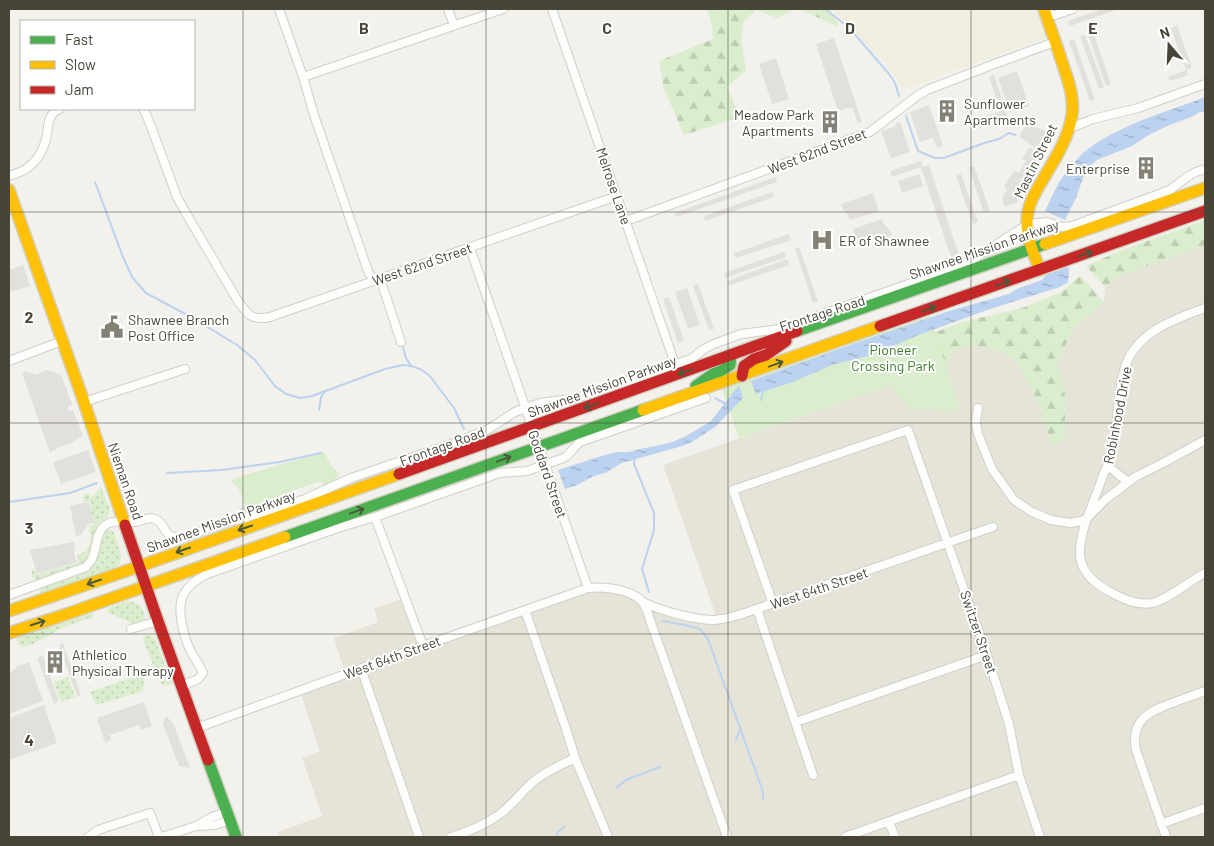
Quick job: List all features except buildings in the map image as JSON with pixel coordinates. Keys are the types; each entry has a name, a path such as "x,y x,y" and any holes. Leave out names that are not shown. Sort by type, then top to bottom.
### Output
{"main road":[{"name":"Mastin Street","path":"1040,270 1030,242 1028,207 1062,146 1072,116 1071,93 1046,10"},
{"name":"Shawnee Mission Parkway","path":"9,611 1205,188"},
{"name":"Nieman Road","path":"9,190 84,402 158,621 236,837"},
{"path":"9,633 742,376 1205,211"},
{"path":"742,376 744,366 754,359 766,355 801,330"},
{"path":"680,397 713,374 730,365 731,355"},
{"path":"706,398 722,383"}],"street":[{"path":"279,9 369,274 382,284 401,342"},
{"path":"448,9 454,26"},
{"path":"303,77 503,9"},
{"name":"Melrose Lane","path":"552,9 675,364"},
{"path":"1046,10 1055,16 1069,9"},
{"name":"West 62nd Street","path":"626,221 870,132 927,90 1055,42"},
{"path":"1068,129 1093,119 1138,108 1205,84"},
{"path":"9,176 25,170 35,162 47,138 47,125 56,110"},
{"name":"West 62nd Street","path":"143,110 146,114 177,197 238,301 250,316 255,318 270,317 617,196"},
{"path":"1028,224 1047,222 1063,227 1072,226 1170,190 1196,172 1205,169"},
{"name":"Frontage Road","path":"9,595 86,567 91,560 100,529 110,523 138,522 152,518 160,522 166,533 170,536 182,538 305,499 351,478 487,430 515,412 525,408 540,403 571,399 691,359 704,349 725,340 751,332 780,329 960,266 1028,224"},
{"name":"Goddard Street","path":"470,248 588,588"},
{"name":"Robinhood Drive","path":"1205,308 1163,325 1152,332 1134,350 1126,363 1119,397 1112,452 1082,532 1080,546 1082,566 1096,584 1122,599 1134,603 1145,604 1155,602 1205,573"},
{"path":"9,361 62,340"},
{"path":"725,340 731,355"},
{"path":"84,402 185,369"},
{"path":"182,686 198,679 203,673 189,646 181,614 183,594 196,580 214,571 338,528 376,518 500,474 527,471 545,465 567,456 580,442 706,398"},
{"path":"978,408 976,422 978,434 987,458 992,469 1014,500 1032,512 1051,520 1070,523 1082,521 1088,517 1106,498 1135,477 1205,440"},
{"name":"Switzer Street","path":"773,604 733,490 908,430 987,655 1009,724 1019,775 1040,837"},
{"path":"1108,466 1128,482"},
{"path":"376,518 423,646"},
{"name":"West 64th Street","path":"197,728 588,588 608,587 617,589 659,609 706,620 726,618 773,604 993,527"},
{"path":"31,587 36,602"},
{"path":"643,602 727,837"},
{"path":"757,609 813,775"},
{"path":"525,610 575,758 608,837"},
{"path":"131,628 158,621"},
{"path":"796,722 987,655"},
{"path":"361,668 419,837"},
{"path":"1166,837 1136,750 1135,735 1138,725 1152,711 1205,691"},
{"path":"450,837 484,824 497,816 533,782 575,758"},
{"path":"844,837 1019,775"},
{"path":"1161,824 1205,808"},
{"path":"88,837 98,830 150,813 160,837 196,826 212,817 228,816"},
{"path":"889,822 895,837"}],"shaded area":[{"path":"833,9 1039,9 1048,37 903,89 885,63"},
{"path":"1102,9 1119,9 1070,26 1068,21"},
{"path":"1177,25 1192,68 1187,70 1188,75 1170,81 1168,77 1186,70 1171,28"},
{"path":"1093,32 1111,84 1106,86 1088,34"},
{"path":"1085,35 1104,87 1099,89 1080,36"},
{"path":"834,38 862,122 858,123 852,107 838,111 816,44"},
{"path":"1074,39 1095,100 1090,101 1069,41"},
{"path":"776,58 789,99 772,104 759,64"},
{"path":"1017,71 1029,106 1010,112 998,78"},
{"path":"994,75 1008,117 989,124 986,116 1001,111 989,77"},
{"path":"929,105 943,146 937,148 933,138 920,142 910,112"},
{"path":"900,122 910,152 891,158 881,131 896,126 895,124"},
{"path":"1027,124 1051,133 1050,138 1041,153 1044,155 1028,182 1022,179 1015,193 1018,202 1005,207 1002,199 1007,189 1004,186 1014,171 1019,173 1026,161 1022,159 1029,147 1034,150 1035,148 1019,136"},
{"path":"921,161 923,167 929,165 959,255 951,257 921,167 892,177 890,171"},
{"path":"974,166 990,211 984,213 969,168"},
{"path":"919,174 923,186 902,193 898,181"},
{"path":"961,174 978,222 973,224 956,176"},
{"path":"776,177 777,182 676,217 674,213"},
{"path":"772,192 774,197 705,221 704,216"},
{"path":"873,193 879,211 850,220 841,204"},
{"path":"882,219 892,235 859,246 853,229"},
{"path":"789,234 791,240 736,258 734,253"},
{"path":"1205,245 1205,837 279,837 278,832 322,816 302,758 320,751 301,694 347,678 334,638 378,622 374,608 402,599 421,649 589,593 602,591 614,592 668,615 709,624 719,624 663,465 890,386 960,409 946,366 952,351 977,346 1003,352 1017,363 1043,413 1052,447 1065,395 1058,364 1072,330 1104,302 1105,287 1120,276"},
{"path":"799,247 818,301 813,303 795,249"},
{"path":"784,252 786,257 725,278 724,273"},
{"path":"787,259 789,265 728,286 727,281"},
{"path":"23,265 30,286 11,292 9,270"},
{"path":"698,284 714,329 709,330 693,286"},
{"path":"687,288 700,325 688,329 675,292"},
{"path":"669,297 684,341 678,343 663,299"},
{"path":"47,370 58,375 61,374 72,405 68,407 69,411 73,410 83,435 50,453 22,373 26,371 35,375"},
{"path":"88,450 96,472 61,484 53,462"},
{"path":"89,502 94,523 88,524 81,535 76,536 70,506"},
{"path":"74,542 74,555 77,562 37,574 30,550"},
{"path":"63,643 81,695 77,697 59,645"},
{"path":"43,656 59,701 54,704 37,658"},
{"path":"29,662 43,701 9,714 9,674 18,666"},
{"path":"144,702 152,726 141,730 139,725 110,735 111,740 105,743 97,718"},
{"path":"44,705 57,743 9,760 9,718"},
{"path":"166,716 173,723 190,768 179,766 163,724"}],"green space":[{"path":"706,9 795,9 777,18 756,10 744,21 741,40 746,70 727,87 740,117 684,135 664,89 659,61 713,39 711,19"},
{"path":"799,9 830,9 839,27"},
{"path":"1205,220 1205,245 1120,276 1105,287 1086,266 1117,252"},
{"path":"1080,276 1104,302 1072,330 1058,363 1065,395 1065,438 1052,448 1043,413 1028,383 1017,363 1003,352 977,346 952,351 946,366 912,341 962,322 1022,308 1062,292"},
{"name":"Pioneer Crossing Park","path":"930,316 960,409 953,411 910,410 890,386 739,438 722,389"},
{"path":"324,452 332,467 339,473 335,480 323,485 321,481 291,491 292,497 242,514 239,509 245,506 239,489 231,482 235,478"},
{"path":"101,487 110,506 110,511 96,528 88,557 81,565 36,580 32,576 34,569 37,575 79,562 77,555 88,548 90,544 89,526 94,525 90,501 84,502 83,495 88,493 91,498"},
{"path":"107,529 114,532 121,555 120,563 114,569 43,595 39,592 40,588 71,578 92,566 97,558"},
{"path":"127,601 140,606 145,619 138,623 132,623 109,613 108,609 111,607"},
{"path":"91,613 93,617 62,628 31,645 23,647 19,645 17,639 21,634 59,625"},
{"path":"150,635 155,639 172,683 167,686 161,684 145,645 143,637"},
{"path":"140,669 144,679 143,691 96,705 90,692 136,676 135,670"},
{"path":"68,677 75,697 61,702 54,682"}],"water":[{"path":"1205,97 1205,112 1200,112 1167,126 1132,146 1097,160 1086,169 1076,198 1065,220 1045,211 1059,182 1068,170 1066,168 1072,165 1088,149 1115,132"},
{"path":"1068,267 1068,282 1060,287 987,310 916,336 880,352 832,365 793,382 756,394 751,381 949,311 1009,294 1019,288 1042,280 1046,275"},
{"path":"739,385 743,398 715,427 692,442 622,463 605,473 565,489 558,470 617,452 629,452 670,443 686,436 711,421"}],"waterway":[{"path":"825,9 847,26"},
{"path":"852,31 889,74 895,83 899,96"},
{"path":"906,116 918,151 935,158 944,158 999,139 1009,133 1016,135"},
{"path":"95,182 132,277 146,293 237,345 255,360 275,386 286,394 300,398 312,396 385,369 403,365 411,366 429,375 454,408 464,429"},
{"path":"402,344 406,358 411,366"},
{"path":"761,400 764,390"},
{"path":"319,410 321,397 325,391"},
{"path":"715,398 726,404"},
{"path":"167,473 222,470 280,462 321,453"},
{"path":"635,457 634,464 654,513 654,530 642,569 649,592"},
{"path":"9,502 70,493 97,483"},
{"path":"663,621 700,629 708,639 763,792 763,799"},
{"path":"736,739 740,730"},
{"path":"616,788 626,780 660,767"},
{"path":"556,837 558,832 564,827"}],"traffic: fast":[{"path":"797,331 1045,244"},
{"path":"696,386 730,365 731,355"},
{"path":"285,537 643,410"},
{"path":"208,760 236,837"}],"traffic: slow":[{"path":"1040,270 1028,235 1027,215 1036,191 1065,138 1073,108 1069,85 1044,9"},
{"path":"1045,244 1205,188"},
{"path":"9,190 84,402 125,525"},
{"path":"643,410 880,326"},
{"path":"9,611 399,474"},
{"path":"9,633 285,537"}],"traffic: jam":[{"path":"880,326 1205,211"},
{"path":"399,474 797,331"},
{"path":"742,376 744,366 754,359 766,355 786,341"},
{"path":"125,525 208,760"}],"place":[{"name":"Sunflower Apartments","path":"947,111"},
{"name":"Meadow Park Apartments","path":"830,122"},
{"name":"Enterprise","path":"1146,168"},
{"name":"ER of Shawnee","path":"822,240"},
{"name":"Shawnee Branch Post Office","path":"112,327"},
{"name":"Athletico Physical Therapy","path":"55,662"}]}
